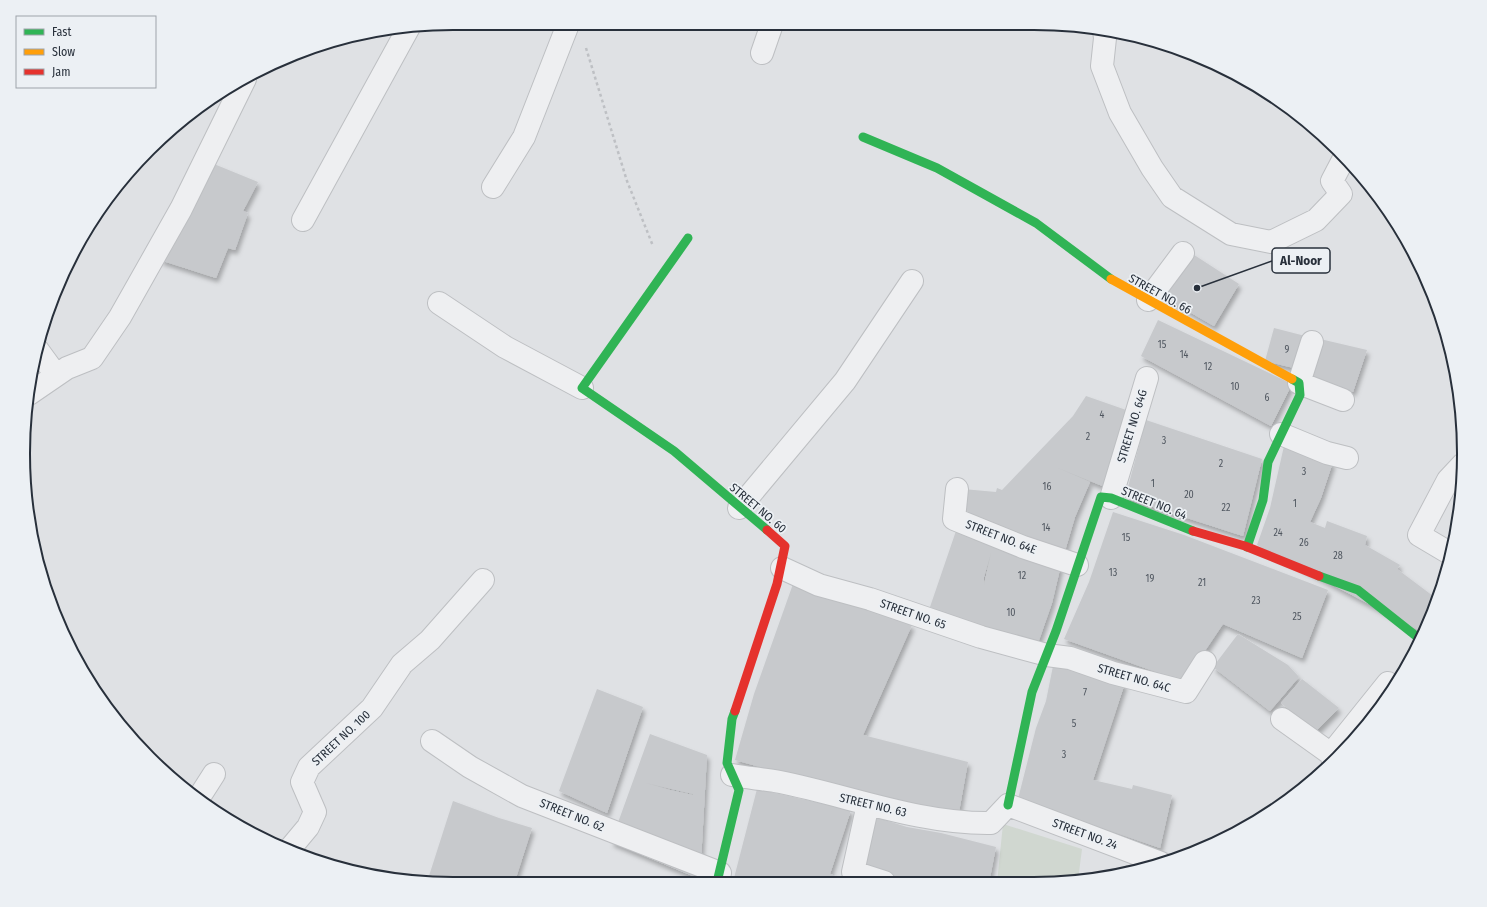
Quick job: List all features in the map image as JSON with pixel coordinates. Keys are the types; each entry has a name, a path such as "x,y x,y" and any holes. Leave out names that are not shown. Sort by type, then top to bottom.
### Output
{"street":[{"path":"493,187 524,137 566,30"},
{"path":"762,54 770,30"},
{"path":"303,220 406,33"},
{"path":"1105,36 1102,66 1120,113 1152,168 1172,196 1231,234 1271,242 1316,220 1340,194 1332,181 1341,163"},
{"path":"35,390 67,368 92,358 120,317 181,209 241,88"},
{"name":"STREET NO. 66","path":"863,137 936,168 1036,223 1118,284 1298,383"},
{"path":"439,303 505,347 582,388 667,265 688,238"},
{"path":"1148,300 1183,253"},
{"path":"740,508 845,381 912,281"},
{"path":"1247,547 1263,500 1268,462 1300,395 1298,383 1312,342"},
{"path":"42,355 56,375"},
{"name":"STREET NO. 64G","path":"1111,498 1147,378"},
{"path":"1298,383 1343,400"},
{"name":"STREET NO. 60","path":"582,388 674,451 785,546 782,568 732,718 727,763 739,790 719,877"},
{"path":"1281,434 1327,453 1348,458"},
{"path":"1446,551 1419,535 1448,480 1456,470"},
{"name":"STREET NO. 64E","path":"957,489 954,519 1023,547 1077,565"},
{"name":"STREET NO. 64","path":"1008,805 1032,692 1047,655 1077,565 1096,516 1101,497 1111,498 1184,528 1247,547 1286,564 1324,576 1358,590 1416,636"},
{"name":"STREET NO. 65","path":"782,568 819,585 870,599 981,637 1047,655"},
{"name":"STREET NO. 100","path":"293,846 308,827 315,812 302,782 309,767 372,708 402,664 430,640 483,580"},
{"name":"STREET NO. 64C","path":"1047,655 1070,658 1113,673 1186,692 1205,662"},
{"path":"1343,743 1388,683 1389,684"},
{"path":"1282,719 1330,756"},
{"name":"STREET NO. 62","path":"432,741 470,767 522,796 719,877"},
{"path":"202,793 214,774"},
{"name":"STREET NO. 63","path":"732,775 780,782 868,804 964,824 991,823 1008,805"},
{"path":"868,804 853,872 868,877"},
{"name":"STREET NO. 24","path":"1008,805 1153,860"}],"path":[{"path":"584,41 627,181 657,258 667,265"}],"shaded area":[{"path":"1003,824 1082,849 1079,874 1034,877 998,877"}],"building":[{"path":"209,162 258,182 243,211 248,213 235,250 228,248 216,278 160,260"},
{"path":"1188,251 1239,284 1214,326 1155,292"},
{"path":"1158,320 1292,384 1271,426 1141,356"},
{"path":"1274,328 1309,337 1298,369 1265,361"},
{"path":"1320,339 1367,350 1353,392 1307,378"},
{"path":"1086,396 1129,411 1105,487 1058,468 1090,482 1075,517 1065,551 960,517 963,489 996,492 997,488 1002,490 1073,416"},
{"path":"1146,420 1262,459 1243,536 1125,498"},
{"path":"1284,446 1333,462 1321,498 1310,522 1325,528 1327,521 1367,536 1365,545 1400,565 1397,569 1433,596 1418,630 1257,545 1270,508"},
{"path":"1113,512 1184,535 1328,590 1302,658 1223,624 1184,682 1064,639 1089,582"},
{"path":"957,528 1061,565 1052,603 1037,646 930,607","holes":["991,553 984,585 984,577"]},
{"path":"793,584 912,625 863,735 968,762 959,812 926,808 828,786 735,760 754,694"},
{"path":"1238,634 1288,665 1299,677 1270,711 1213,667"},
{"path":"1053,666 1125,683 1093,780 1132,789 1133,785 1172,795 1160,848 1018,799 1036,728 1046,701"},
{"path":"1302,679 1339,708 1316,731 1281,703"},
{"path":"597,689 643,707 607,813 559,791"},
{"path":"650,734 707,755 700,877 695,877 611,842","holes":["646,783 693,794 670,790"]},
{"path":"757,789 851,810 830,874 839,877 734,877"},
{"path":"453,801 499,818 532,828 516,877 429,876"},
{"path":"875,817 907,827 941,833 996,847 990,877 894,877 862,866"}],"traffic: fast":[{"path":"863,137 937,168 1036,223 1111,279"},
{"path":"688,238 582,388 674,451 767,530"},
{"path":"1247,547 1263,500 1268,462 1300,395 1299,383 1292,379"},
{"path":"1008,805 1032,692 1056,631 1101,497 1111,498 1193,531"},
{"path":"1319,576 1358,590 1416,636"},
{"path":"718,877 739,790 727,763 732,719 735,711"}],"traffic: slow":[{"path":"1111,279 1292,379"}],"traffic: jam":[{"path":"735,711 777,584 785,546 767,530"},
{"path":"1193,531 1245,546 1319,576"}],"place":[{"name":"Al-Noor","path":"1197,288"}]}
